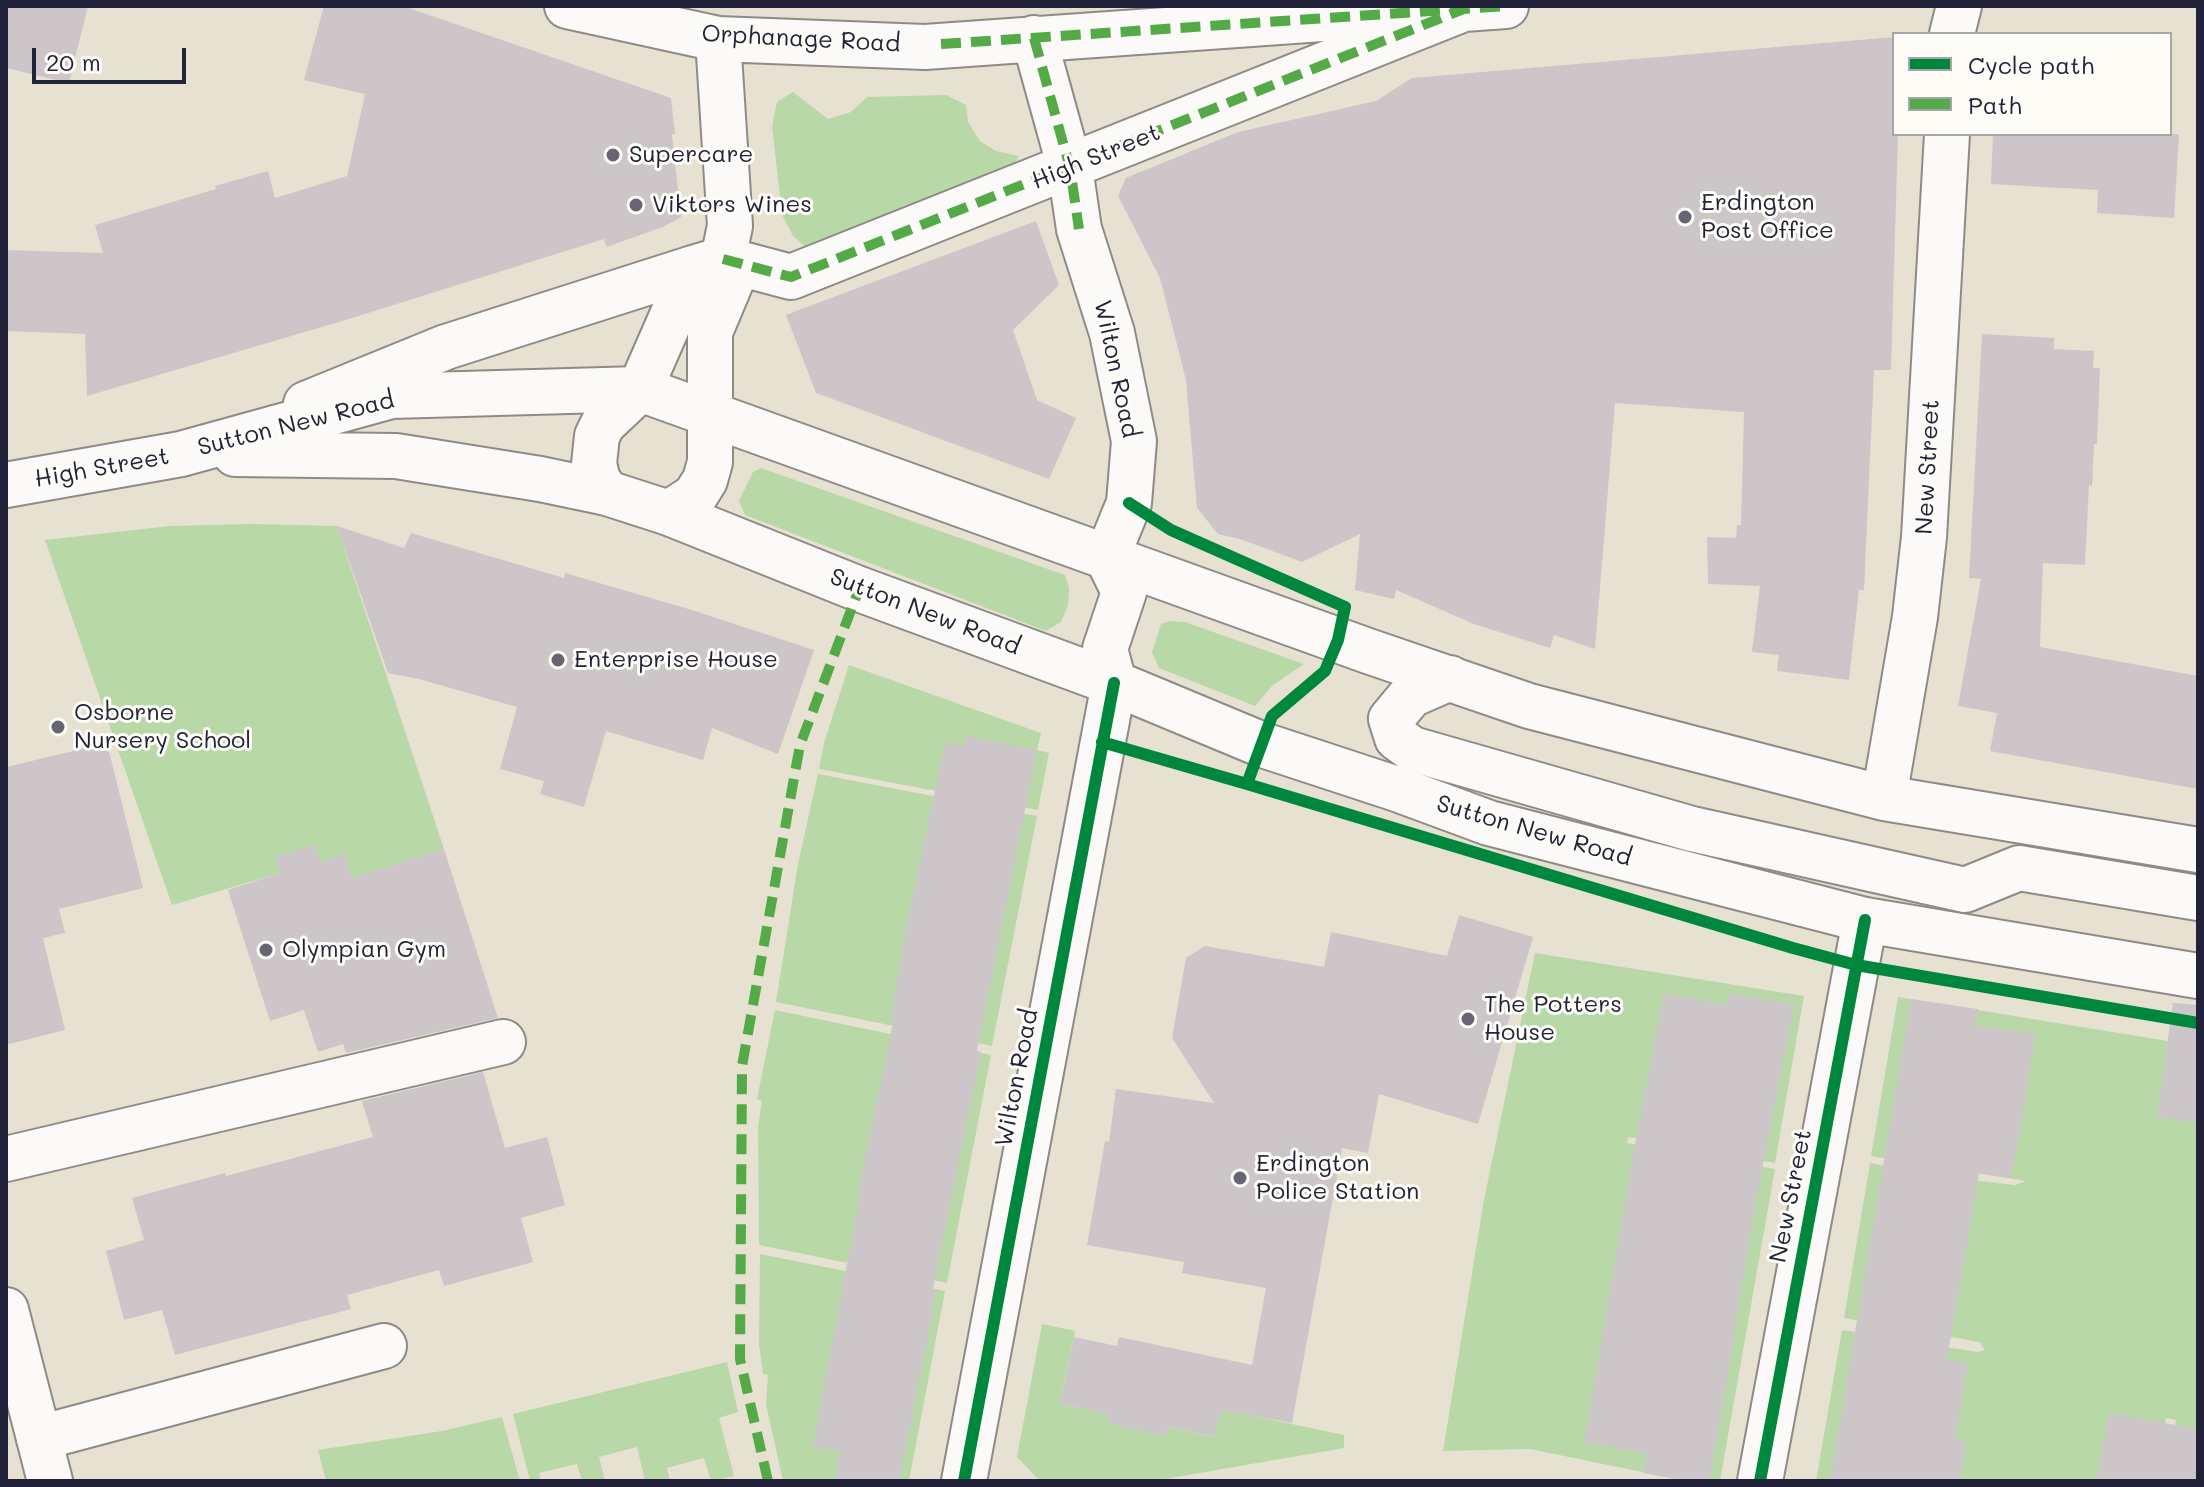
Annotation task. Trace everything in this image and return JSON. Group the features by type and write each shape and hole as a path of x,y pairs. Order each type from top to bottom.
{"main road":[{"name":"Orphanage Road","path":"567,6 718,39 925,47 941,44"},
{"path":"941,44 956,29 970,6"},
{"path":"1952,32 1959,6"},
{"name":"High Street","path":"941,44 1486,7"},
{"name":"High Street","path":"6,485 181,454 446,347 708,264 791,277 1486,7"},
{"name":"Wilton Road","path":"1034,38 1070,168 1079,229 1112,333 1134,441 1129,503 1107,557"},
{"path":"607,493 598,480 594,464 597,436 603,424 640,389 730,226 718,39"},
{"name":"New Street","path":"1884,798 1915,617 1924,537 1947,136"},
{"path":"669,513 695,496 705,480 710,462 710,332 731,282 708,264"},
{"name":"Sutton New Road","path":"181,454 391,396 640,389 1529,706 1884,798 2198,850"},
{"name":"Sutton New Road","path":"181,454 396,456 607,493 669,513 859,589 1114,683 1263,745 1489,823 1865,920 2198,976"},
{"path":"1107,557 1124,592 1105,649 1114,683"},
{"path":"1450,678 1411,695 1391,719 1397,738 1412,749 1692,829 1965,890 2019,868 2198,898"},
{"name":"Wilton Road","path":"964,1481 1114,683"},
{"name":"New Street","path":"1760,1481 1865,920"},
{"path":"6,1159 503,1042"},
{"path":"6,1310 50,1481"},
{"path":"39,1438 384,1346"}],"green space":[{"path":"793,92 828,119 851,112 867,97 946,95 966,105 968,122 980,141 996,151 1019,156 1008,175 807,248 793,236 782,215 772,126 777,102"},
{"path":"761,468 1065,575 1069,588 1068,605 1061,622 1046,631 745,515 739,501 753,472"},
{"path":"170,526 337,526 444,849 369,873 380,907 363,913 344,855 321,862 315,845 276,857 280,873 172,905 45,540"},
{"path":"1185,622 1304,664 1272,686 1255,706 1159,668 1152,652 1161,624"},
{"path":"849,665 1041,733 1037,750 1049,753 1038,810 819,769 824,743"},
{"path":"818,774 1037,816 992,1046 776,1002 798,864"},
{"path":"1535,953 1804,996 1775,1163 1628,1137 1627,1143 1775,1169 1720,1481 1686,1481 1530,1449 1443,1451 1484,1200"},
{"path":"1898,997 2198,1046 2198,1481 2164,1481 2176,1420 2166,1418 2155,1481 1816,1481 1842,1330 1977,1352 1985,1350 1979,1342 1844,1318 1870,1163 1944,1177 2015,1185 2026,1181 1871,1156"},
{"path":"775,1010 991,1055 947,1283 759,1245 758,1127 762,1101 757,1099"},
{"path":"760,1254 945,1291 909,1481 783,1481 766,1404 768,1375 763,1374 759,1344"},
{"path":"1042,1324 1075,1331 1060,1404 1109,1414 1107,1423 1167,1435 1168,1427 1214,1437 1221,1409 1344,1435 1344,1448 1153,1481 1040,1481 1017,1457"},
{"path":"727,1362 738,1412 719,1418 734,1476 711,1481 704,1458 667,1468 670,1481 645,1481 637,1447 599,1457 605,1481 582,1481 577,1464 539,1473 541,1481 530,1481 513,1414"},
{"path":"502,1417 520,1481 326,1481 318,1450 442,1431"}],"building":[{"path":"6,6 88,6 69,83 6,68"},
{"path":"324,6 403,6 671,98 681,217 607,247 604,239 349,319 87,396 85,334 6,331 6,250 103,253 95,225 216,189 215,186 268,171 275,198 347,176 365,94 304,80"},
{"path":"1892,37 1892,136 1898,136 1891,370 1874,370 1864,590 1859,590 1849,680 1777,671 1779,655 1752,652 1760,586 1708,584 1707,537 1736,538 1737,525 1741,525 1744,412 1615,403 1595,649 1554,635 1550,648 1474,624 1396,590 1394,599 1355,590 1360,534 1302,562 1218,534 1197,508 1186,380 1160,278 1118,196 1126,178 1238,132 1376,101 1412,78"},
{"path":"2179,134 2174,218 2097,213 2098,190 1991,184 1993,136"},
{"path":"1036,221 1059,285 1013,330 1037,400 1076,418 1049,479 816,393 786,315"},
{"path":"1982,334 2054,338 2054,349 2094,351 2093,368 2100,368 2097,444 2094,444 2092,486 2089,485 2085,565 2043,563 2040,647 2198,676 2198,789 1990,751 1997,713 1958,706 1981,579 1969,578"},
{"name":"Enterprise House","path":"337,526 404,548 411,533 564,578 565,573 814,650 778,754 712,728 703,760 606,731 584,807 540,794 544,781 500,769 517,707 388,673"},
{"path":"966,736 1037,750 977,1051 981,1052 933,1289 936,1290 931,1320 899,1481 835,1481 840,1451 813,1447 860,1197 861,1177 894,1018 891,1017 906,929 945,742 964,746"},
{"path":"107,743 143,888 59,909 65,933 43,938 65,1030 6,1045 6,767"},
{"path":"315,844 321,862 344,854 352,878 444,849 498,1018 346,1053 343,1044 318,1052 304,1010 270,1021 228,890 280,873 275,857"},
{"path":"1459,915 1533,937 1478,1124 1379,1094 1368,1153 1342,1148 1292,1423 1221,1410 1215,1437 1168,1427 1167,1436 1106,1423 1109,1414 1060,1404 1074,1337 1117,1346 1119,1337 1252,1365 1266,1288 1182,1273 1184,1262 1087,1245 1105,1141 1109,1142 1116,1089 1214,1103 1172,1038 1186,958 1205,946 1324,967 1331,932 1447,956"},
{"path":"1664,993 1726,1005 1728,993 1794,1005 1755,1206 1709,1481 1686,1481 1643,1473 1647,1454 1584,1442"},
{"path":"1911,999 1978,1009 1975,1025 2035,1034 2028,1084 2011,1178 1979,1173 1947,1359 1968,1363 1955,1440 1967,1442 1959,1481 1830,1481"},
{"path":"2173,1003 2198,1005 2198,1123 2157,1117"},
{"path":"483,1072 505,1148 547,1137 565,1205 521,1218 533,1262 444,1286 439,1270 347,1295 351,1309 175,1355 162,1310 124,1320 106,1251 144,1240 132,1198 373,1137 362,1101"},
{"path":"2109,1413 2198,1429 2198,1481 2096,1481"}],"marked path":[{"path":"941,44 1506,6"},
{"path":"723,259 791,277 1466,8"},
{"path":"1034,38 1070,168 1079,229"},
{"path":"768,1481 740,1359 742,1066 800,745 859,589"}],"cycle path":[{"path":"1102,742 1247,784 1272,716 1325,671 1338,640 1345,607 1171,530 1129,503"},
{"path":"964,1481 1114,683"},
{"path":"1247,784 1856,965 2198,1023"},
{"path":"1760,1481 1865,920"}],"place":[{"name":"Supercare","path":"613,155"},
{"name":"Viktors Wines","path":"636,205"},
{"name":"Erdington Post Office","path":"1685,217"},
{"name":"Enterprise House","path":"558,660"},
{"name":"Osborne Nursery School","path":"58,727"},
{"name":"Olympian Gym","path":"266,950"},
{"name":"The Potters House","path":"1468,1019"},
{"name":"Erdington Police Station","path":"1240,1178"}]}
